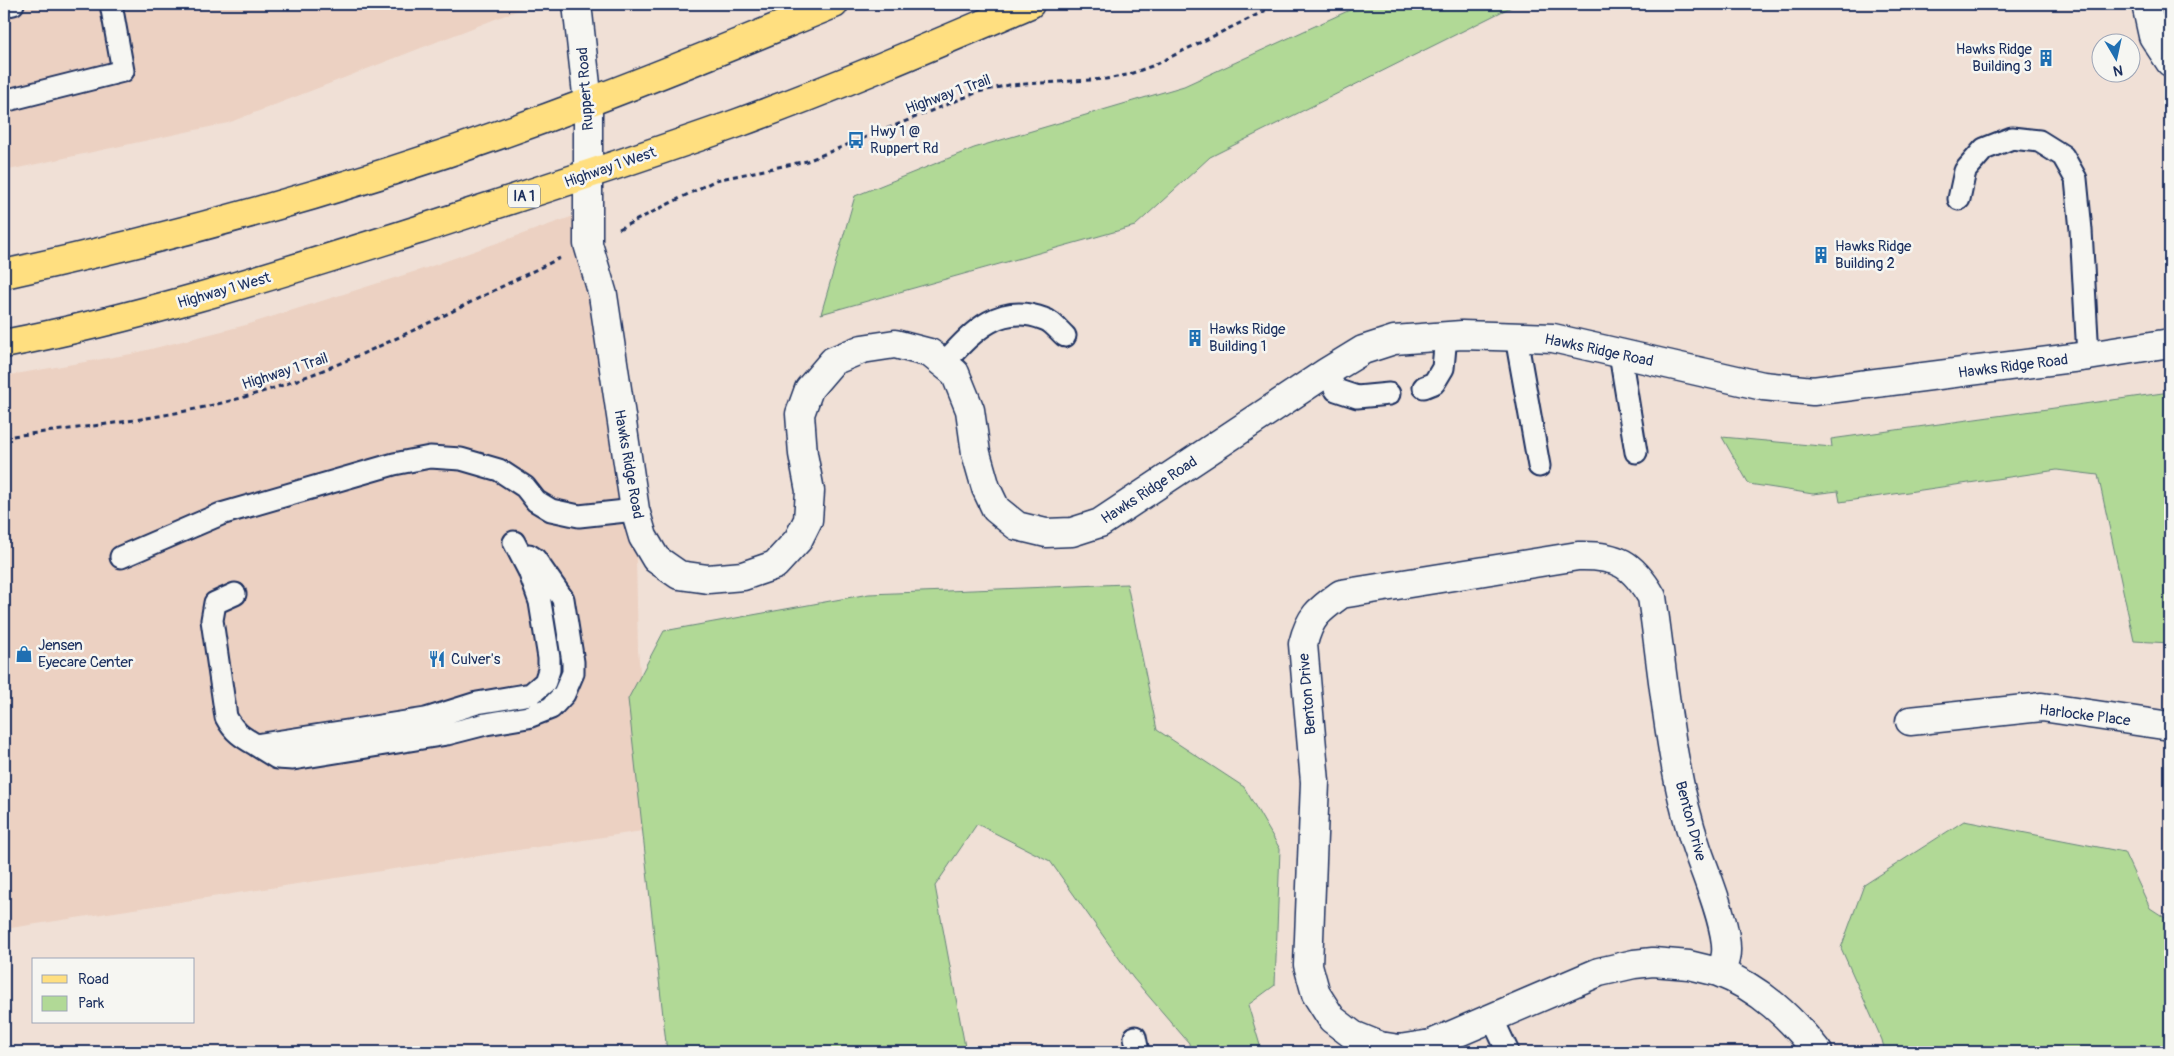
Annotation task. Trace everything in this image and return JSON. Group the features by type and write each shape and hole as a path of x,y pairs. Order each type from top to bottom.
{"main road":[{"path":"4,274 181,231 315,194 455,149 588,103 834,4"},
{"name":"Highway 1 West","path":"4,344 61,334 199,298 589,175 740,122 884,67 1030,4"}],"street":[{"name":"Ruppert Road","path":"577,4 588,103 589,175"},
{"path":"2146,4 2153,36 2170,62"},
{"name":"Hawks Ridge Road","path":"589,175 588,244 603,295 635,510 643,537 656,559 680,575 708,579 743,576 775,565 798,540 808,520 810,491 803,454 800,414 809,389 833,361 862,349 895,344 930,353 955,373 970,410 976,453 986,488 996,510 1017,526 1046,533 1072,532 1100,523 1326,372 1364,350 1394,340 1446,336 1553,338 1763,386 1813,391 2088,356 2170,343"},
{"name":"Benton Drive","path":"1718,972 1726,957 1724,934 1719,911 1696,847 1677,769 1652,597 1642,579 1626,565 1603,556 1578,556 1341,594 1318,610 1308,625 1303,644 1315,782 1308,965 1316,994 1332,1019 1353,1035 1398,1051 1431,1044 1599,972 1652,962 1689,965 1718,972 1732,978 1762,995 1798,1026 1818,1052"},
{"name":"Harlocke Place","path":"1910,721 2042,707 2170,726"}],"lane":[{"path":"4,6 13,4"},
{"path":"4,101 124,70 111,4"},
{"path":"1959,199 1965,171 1984,149 2012,138 2039,141 2063,156 2076,179 2081,230 2088,356"},
{"path":"943,364 976,329 997,317 1020,313 1046,319 1065,336"},
{"path":"1424,387 1434,383 1443,368 1446,336"},
{"path":"1516,337 1539,466"},
{"path":"1620,354 1636,452"},
{"path":"1326,372 1336,390 1357,397 1389,394"},
{"path":"121,557 221,514 394,464 430,457 461,459 499,470 526,487 536,501 551,510 579,516 635,510"},
{"path":"235,594 215,603 212,620 226,717 233,730 242,738 256,745 426,719 477,703 532,694 545,682 549,670 549,658 540,602 530,570 514,542"},
{"path":"1492,1018 1508,1052"}],"path":[{"name":"Highway 1 Trail","path":"628,225 716,180 807,161 978,92 1009,85 1106,79 1127,75 1152,66 1279,4"},
{"name":"Highway 1 Trail","path":"4,437 118,423 196,409 269,390 334,367 382,347 552,262"}],"shaded area":[{"path":"4,4 534,4 228,123 4,171"},
{"path":"588,211 635,510 638,650 655,829 4,929 4,376 131,354 246,325 426,268"}],"green space":[{"path":"1363,4 1517,4 1210,157 1135,226 821,314 855,196 974,148 1184,86"},
{"path":"2170,392 2170,643 2134,641 2098,475 2057,470 1840,502 1838,491 1813,494 1749,484 1722,437 1832,447 1831,439"},
{"path":"1127,584 1157,730 1244,787 1280,849 1275,985 1248,1005 1262,1052 1190,1052 1189,1043 1133,978 1050,861 977,824 935,886 966,1052 667,1052 628,699 664,631 869,594"},
{"path":"1964,821 2124,852 2150,908 2170,921 2170,1052 1885,1052 1882,1040 1841,948 1864,885"}],"place":[{"name":"Hawks Ridge Building 3","path":"2046,58"},
{"name":"Hwy 1 @ Ruppert Rd","path":"856,140"},
{"name":"Hawks Ridge Building 2","path":"1821,255"},
{"name":"Hawks Ridge Building 1","path":"1195,338"},
{"name":"Jensen Eyecare Center","path":"24,654"},
{"name":"Culver's","path":"437,659"}]}
